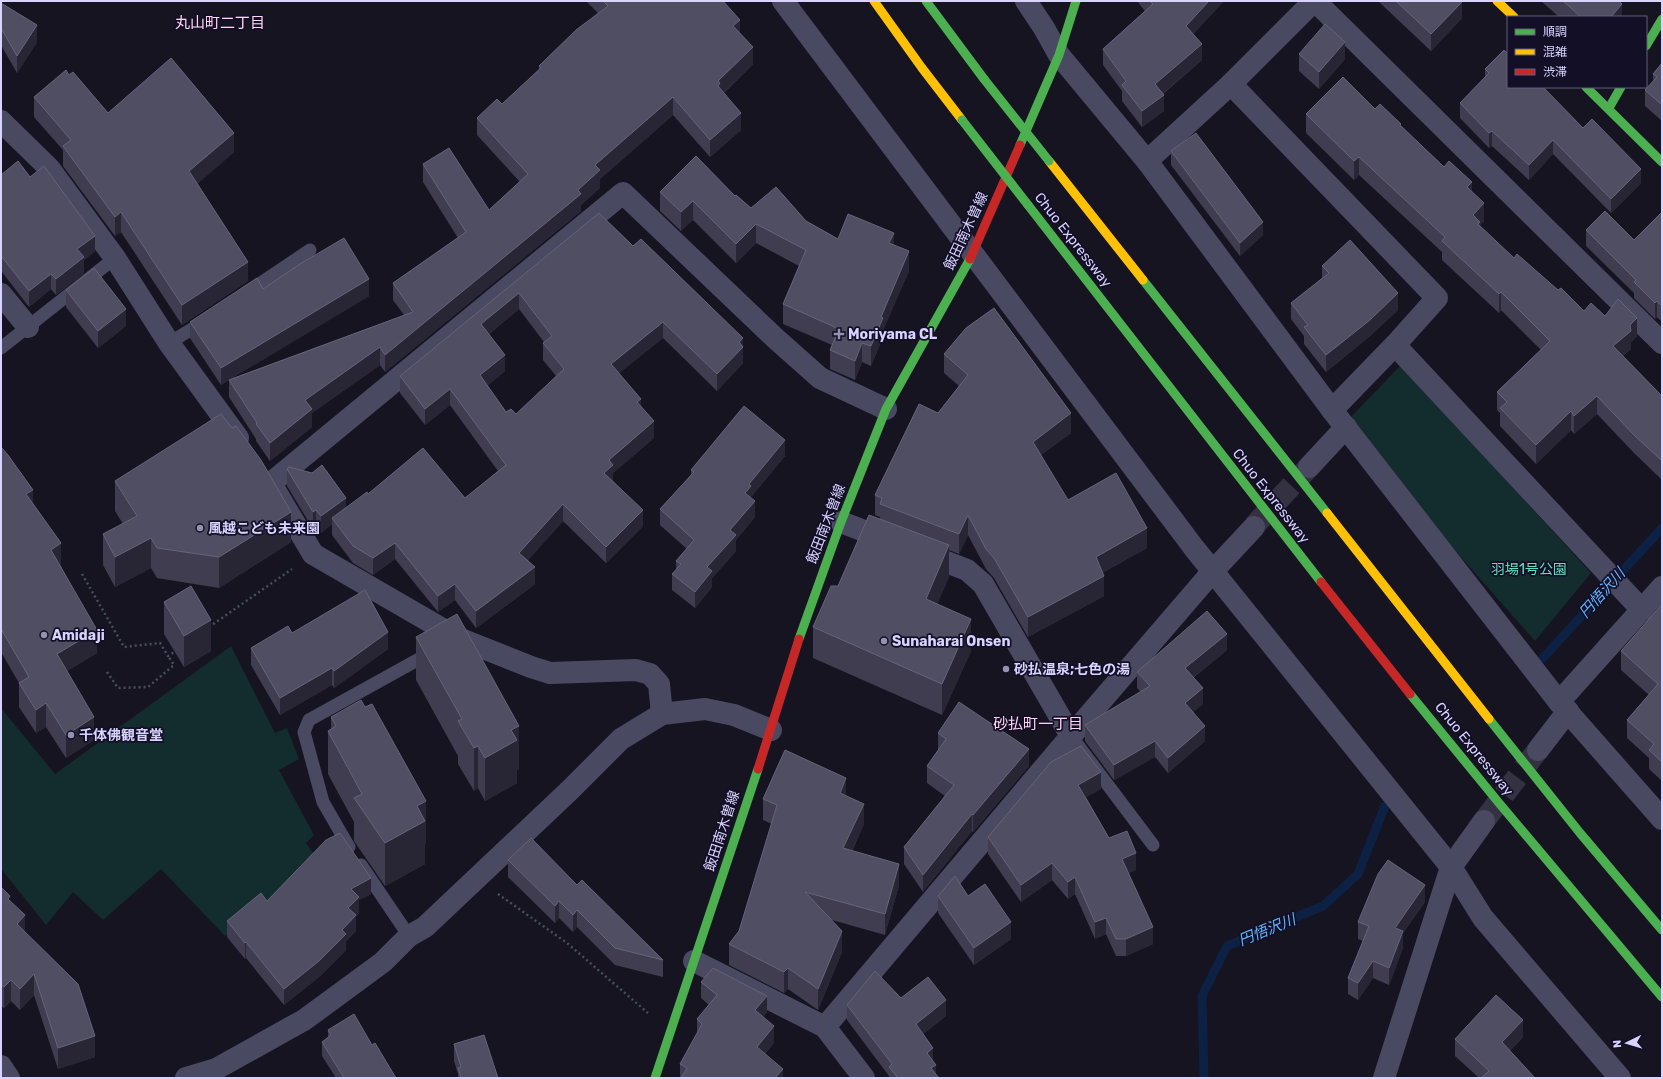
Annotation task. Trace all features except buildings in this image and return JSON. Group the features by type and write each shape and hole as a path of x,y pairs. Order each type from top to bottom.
{"main road":[{"name":"Chuo Expressway","path":"874,1 922,68 1269,517 1474,771 1662,997"},
{"path":"926,1 984,79 1522,759 1580,832 1662,930"},
{"name":"飯田南木曽線","path":"655,1078 771,730 801,634 841,522 886,409 973,254 1059,55 1076,1"},
{"path":"1498,1 1513,16"},
{"path":"1647,44 1662,19"},
{"path":"1587,88 1662,162"},
{"path":"1608,108 1620,88"}],"street":[{"path":"783,1 1194,548 1451,867 1483,918 1620,1078"},
{"path":"1026,1 1044,28 1059,55 1147,161 1332,410 1564,707 1662,819"},
{"path":"1147,161 1231,84 1314,1 1662,343"},
{"path":"1231,84 1437,298 1395,345 1332,410"},
{"path":"1,121 49,168 114,258 169,343 248,451"},
{"path":"662,714 659,684 650,674 636,670 550,673 531,667 458,638 313,554 266,476 623,193 775,338 820,378 886,409"},
{"path":"1,294 28,327"},
{"path":"1395,345 1642,610"},
{"path":"1308,467 1346,427"},
{"path":"841,522 967,570 983,584 1072,736"},
{"path":"824,1026 1213,571 1254,527"},
{"path":"1538,750 1564,707 1662,587"},
{"path":"186,1078 216,1069 304,1020 383,962 409,936 426,927 621,739 662,714 706,709 734,715 771,730"},
{"path":"1384,1078 1451,867 1484,821"},
{"path":"694,961 824,1026 864,1078"},
{"path":"1,1066 9,1078"}],"lane":[{"path":"233,302 310,250"},
{"path":"1,348 114,258"},
{"path":"169,343 214,315"},
{"path":"409,936 342,837 323,802 304,732 309,720 458,638"},
{"path":"1072,736 1153,845"}],"path":[{"path":"206,629 313,554"},
{"path":"82,574 124,647 160,644 174,665 148,687 118,688 107,672"},
{"path":"168,656 180,647"},
{"path":"478,878 567,943 641,1008 670,1030"}],"green space":[{"name":"羽場1号公園","path":"1401,365 1591,573 1535,641 1436,529 1348,420"},
{"path":"231,646 275,733 287,728 299,759 279,770 314,835 306,843 319,861 225,936 161,869 103,920 73,892 46,925 1,869 1,708 55,774"}],"waterway":[{"name":"円悟沢川","path":"1543,658 1662,528"},
{"name":"円悟沢川","path":"1204,1078 1202,996 1227,946 1323,906 1358,874 1385,806"}],"tunnel":[{"path":"1254,526 1309,467"},
{"path":"1484,821 1537,751"}],"traffic: fast":[{"path":"926,1 984,79"},
{"path":"1020,145 1059,55 1076,1"},
{"path":"1647,44 1662,19"},
{"path":"984,79 1049,161"},
{"path":"1587,88 1662,162"},
{"path":"1609,108 1620,88"},
{"path":"962,120 1028,205"},
{"path":"1028,205 1321,582"},
{"path":"799,639 841,522 886,409 970,259"},
{"path":"1143,280 1327,513"},
{"path":"1410,694 1499,803 1662,997"},
{"path":"1489,719 1580,833 1662,930"},
{"path":"655,1078 758,769"}],"traffic: slow":[{"path":"874,1 922,68 962,120"},
{"path":"1497,1 1513,16"},
{"path":"1049,161 1143,280"},
{"path":"1327,513 1489,719"}],"traffic: jam":[{"path":"970,259 1020,145"},
{"path":"1321,582 1410,694"},
{"path":"758,769 799,639"}],"place":[{"name":"Moriyama CL","path":"839,334"},
{"name":"風越こども未来園","path":"200,528"},
{"name":"Amidaji","path":"44,635"},
{"name":"Sunaharai Onsen","path":"884,641"},
{"name":"砂払温泉;七色の湯","path":"1006,669"},
{"name":"千体佛観音堂","path":"71,735"}],"district":[{"name":"丸山町二丁目","path":"220,23"},
{"name":"砂払町一丁目","path":"1038,724"}]}
